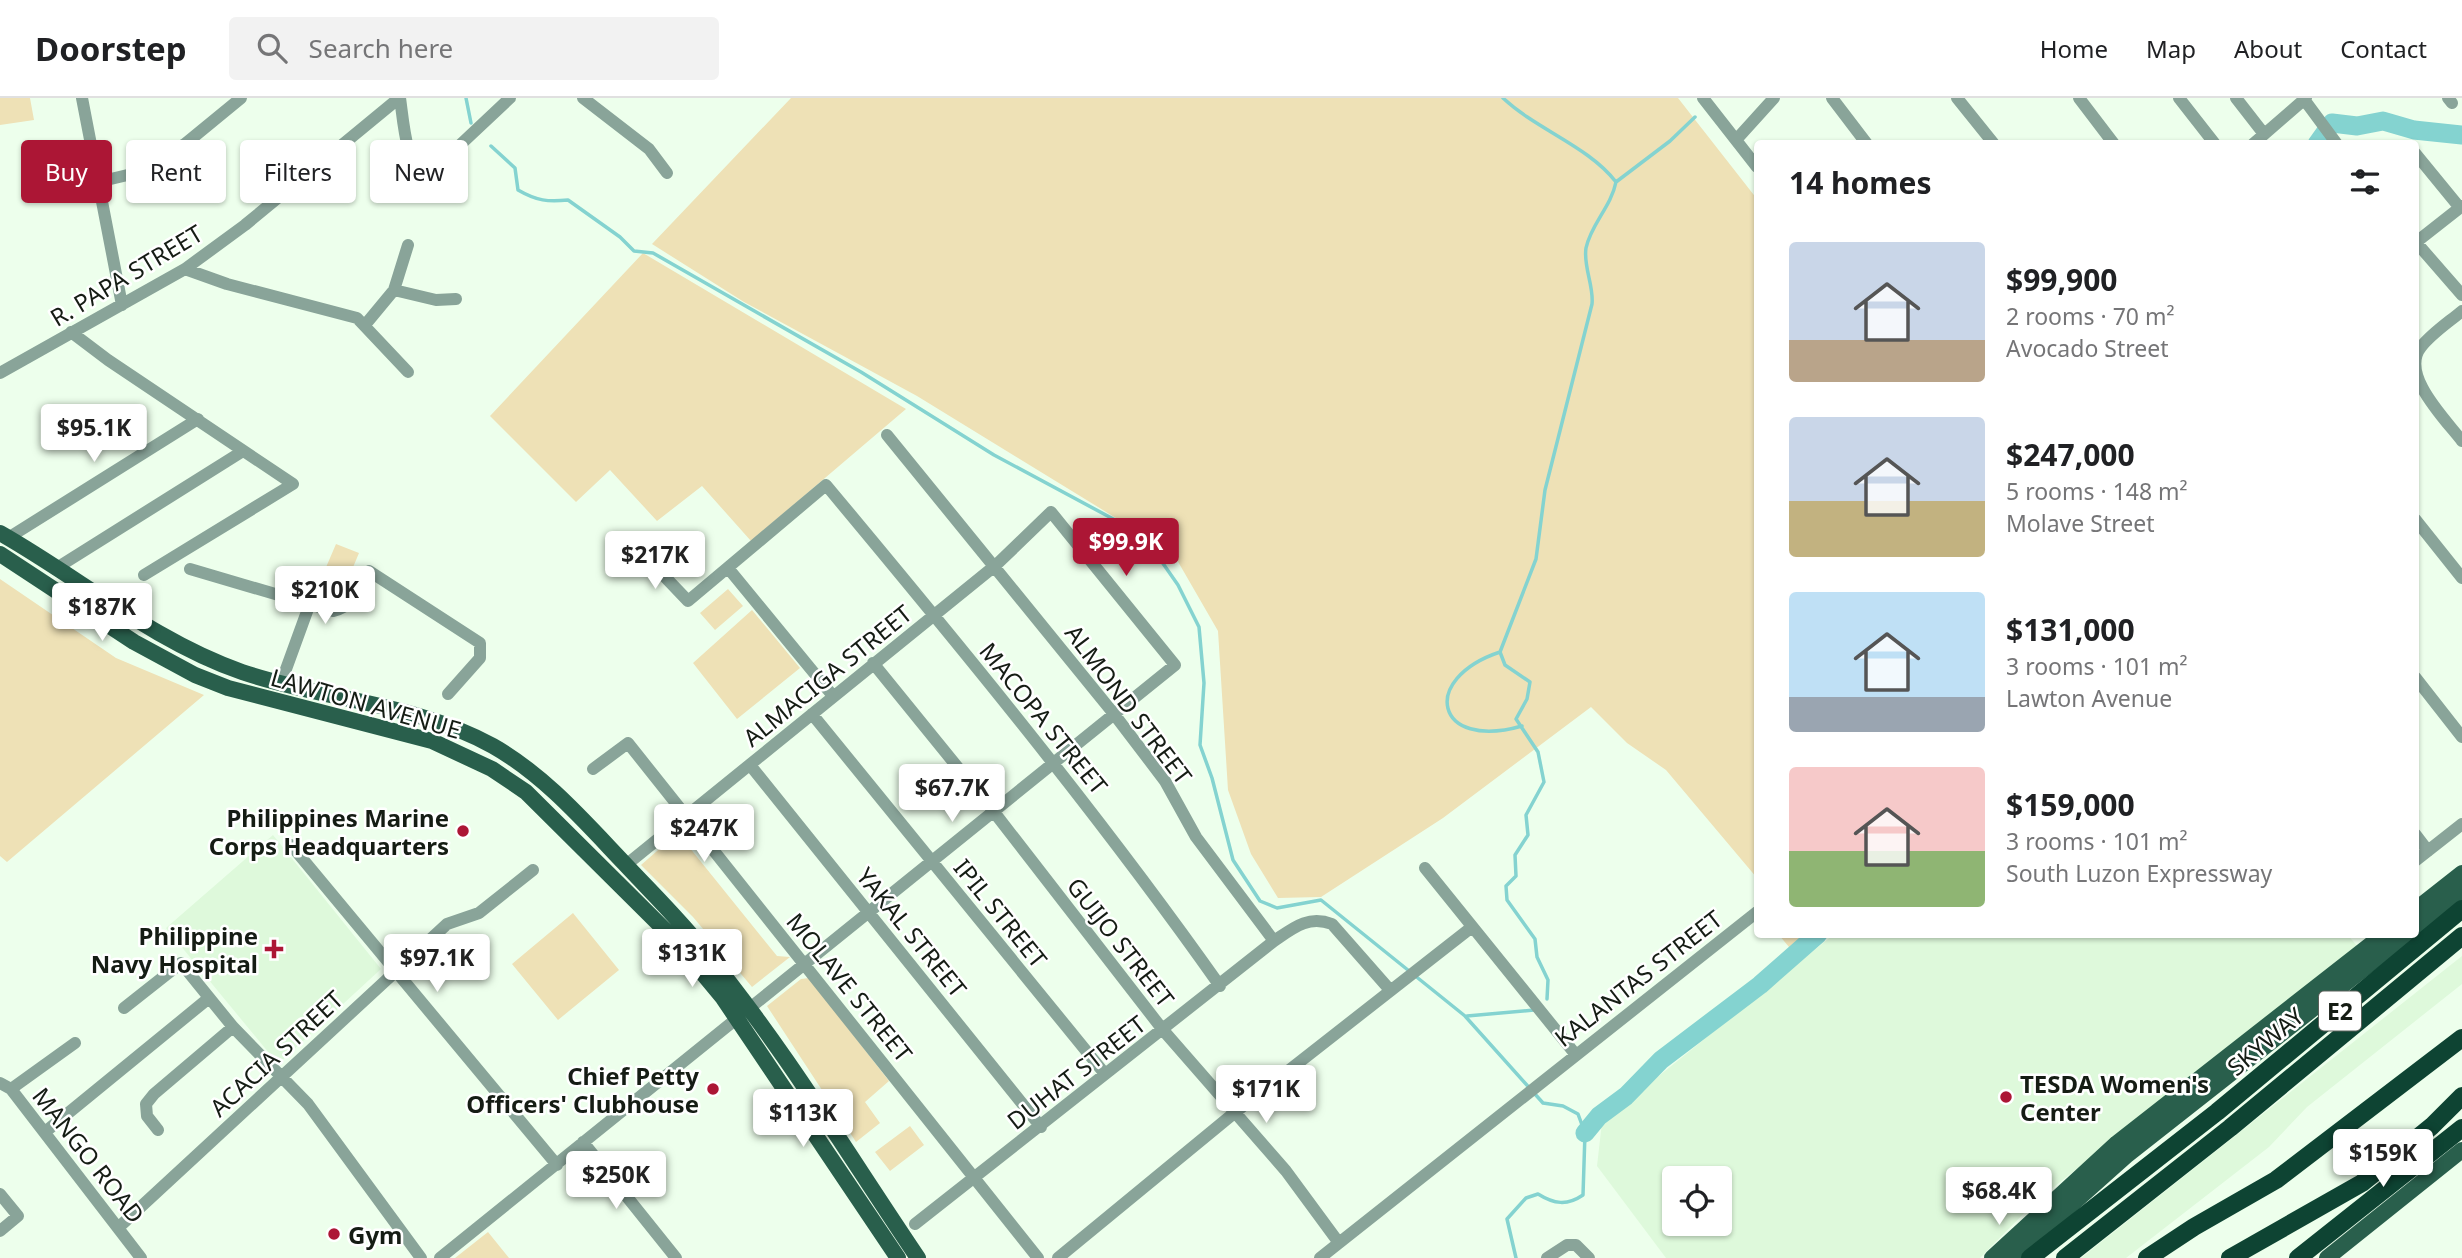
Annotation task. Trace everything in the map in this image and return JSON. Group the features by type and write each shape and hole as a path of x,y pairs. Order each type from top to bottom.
{"highway":[{"name":"SKYWAY","path":"2030,1258 2217,1112 2462,909"},
{"name":"SKYWAY","path":"2065,1258 2230,1128 2462,936"},
{"path":"2147,1258 2194,1227 2276,1180 2462,1038"},
{"path":"2230,1258 2362,1183 2407,1148 2462,1096"},
{"path":"2298,1258 2462,1128"},
{"path":"2021,1258 2063,1232"}],"main road":[{"name":"LAWTON AVENUE","path":"4,536 180,644 242,672 400,711 457,729 490,744 538,777 686,928 898,1258"},
{"name":"LAWTON AVENUE","path":"0,554 134,642 195,675 238,691 432,741 492,769 526,792 674,939 744,1015 918,1258"},
{"path":"2419,907 2462,873"},
{"path":"2419,926 2462,891"},
{"path":"2012,1258 2034,1228 2118,1143 2376,943 2394,938"},
{"path":"2327,1258 2462,1150"},
{"path":"1992,1258 2034,1228"}],"street":[{"path":"82,98 90,140"},
{"path":"112,179 136,173 175,150 241,98"},
{"path":"399,98 412,165 418,173 427,176 510,98"},
{"name":"R. PAPA STREET","path":"0,373 185,269 245,225 399,98"},
{"path":"583,98 649,149 667,173"},
{"path":"1703,98 1754,163"},
{"path":"1736,140 1774,98"},
{"path":"1832,98 1864,140"},
{"path":"1957,98 1991,140"},
{"path":"2079,98 2111,140"},
{"path":"2179,98 2212,140"},
{"path":"2236,98 2264,134"},
{"path":"2257,140 2305,99 2333,139"},
{"path":"2419,158 2461,207 2419,239"},
{"path":"103,203 122,305"},
{"path":"365,325 394,290 408,245"},
{"path":"2419,247 2462,295"},
{"path":"185,269 227,284 357,318 408,372"},
{"path":"394,290 436,300 456,299"},
{"path":"2419,349 2462,311"},
{"path":"71,332 108,360 293,484 144,575"},
{"path":"2419,384 2462,441"},
{"path":"4,536 198,419"},
{"name":"ALMOND STREET","path":"887,435 996,565 1114,713 1165,781 1196,837 1274,942"},
{"path":"55,569 243,451"},
{"name":"MACOPA STREET","path":"728,568 827,485 1054,763 1149,885 1220,986"},
{"name":"ALMACIGA STREET","path":"626,865 996,565 1051,512 1175,665 1114,713"},
{"path":"2419,524 2462,578"},
{"path":"646,557 688,601 728,568 833,696"},
{"path":"190,569 333,611 342,609 354,599 369,571 480,643 480,658 448,694"},
{"path":"281,682 309,606"},
{"name":"GUIJO STREET","path":"873,663 994,812 1163,1030 1233,1114 1286,1171 1339,1243"},
{"path":"2419,682 2462,737"},
{"path":"440,1258 744,1015 1114,713"},
{"name":"IPIL STREET","path":"812,714 1105,1074"},
{"name":"MOLAVE STREET","path":"593,769 628,743 1038,1258"},
{"name":"YAKAL STREET","path":"750,765 1041,1127"},
{"path":"2419,859 2462,824"},
{"path":"2419,839 2428,851"},
{"path":"291,845 556,1165"},
{"path":"1425,868 1576,1055"},
{"name":"ACACIA STREET","path":"119,1227 447,924 479,913 533,870"},
{"name":"KALANTAS STREET","path":"1339,1243 1754,914"},
{"name":"DUHAT STREET","path":"915,1224 1274,942 1311,920 1332,925 1390,990"},
{"path":"1058,1258 1233,1114 1472,927"},
{"path":"124,1008 180,963 233,1027 308,1104 421,1258"},
{"path":"45,1132 209,998"},
{"path":"158,1130 147,1116 146,1104 154,1094 233,1027"},
{"path":"5,1086 75,1043"},
{"name":"MANGO ROAD","path":"5,1086 45,1132 119,1227 138,1257"},
{"path":"583,1142 676,1258"},
{"path":"0,1194 18,1216 0,1231"},
{"path":"1320,1258 1339,1243"},
{"path":"1547,1258 1567,1245 1576,1245 1589,1258"}],"shaded area":[{"path":"0,98 30,98 34,120 0,125"},
{"path":"791,98 1678,98 1754,195 1754,874 1666,770 1627,743 1591,707 1443,818 1321,897 1278,898 1251,854 1228,790 1218,631 1173,553 917,396 744,302 652,244"},
{"path":"643,253 906,409 751,541 702,486 657,521 610,470 576,502 490,416"},
{"path":"336,544 359,553 341,596 318,586"},
{"path":"0,579 116,658 204,695 7,862 0,856"},
{"path":"728,589 743,606 715,630 700,613"},
{"path":"752,610 800,668 737,719 693,663"},
{"path":"681,830 692,832 685,842 777,956 790,957 752,987 693,917 641,865"},
{"name":"Philippine Navy Hospital","path":"273,835 381,969 278,1064 166,928"},
{"path":"573,913 619,970 558,1020 512,964"},
{"path":"1782,938 1812,938 1794,953"},
{"path":"1829,938 2350,938 2357,946 2035,1202 1980,1258 1666,1258 1597,1166 1602,1122"},
{"path":"2462,956 2462,984 2307,1107 2269,1147 2126,1258 2081,1258"},
{"path":"809,978 889,1081 865,1102 880,1123 856,1142 767,1006 801,979"},
{"path":"910,1126 924,1145 890,1171 875,1152"},
{"path":"488,1232 509,1258 455,1258"}],"waterway":[{"path":"466,98 471,123"},
{"path":"1503,98 1531,120 1591,158 1616,182 1586,248 1592,304 1545,490 1536,559 1500,652 1505,665 1530,682 1527,699 1516,719 1538,752 1544,782 1526,815 1528,835 1515,855 1516,876 1506,886 1507,900 1535,939 1537,957 1548,980 1547,999"},
{"path":"1616,182 1670,141 1695,117"},
{"path":"2320,140 2332,123 2357,126 2383,121 2414,130 2462,135"},
{"path":"491,146 515,168 518,190 543,200 568,200 620,237 634,251 653,253 861,372 994,455 1117,521 1155,552 1178,585 1199,627 1204,683 1200,745 1212,778 1233,860 1260,901 1277,908 1321,900 1465,1016 1543,1103 1563,1106 1578,1114 1585,1133 1583,1195 1566,1202 1555,1202 1538,1194 1526,1198 1507,1219 1516,1258"},
{"path":"1500,652 1474,664 1457,678 1448,694 1448,708 1455,721 1470,729 1493,731 1522,726"},
{"path":"1585,1133 1599,1116 1626,1096 1661,1060 1760,985 1813,938"},
{"path":"1467,1016 1534,1010"}],"place":[{"name":"Philippines Marine Corps Headquarters","path":"463,831"},
{"name":"Philippine Navy Hospital","path":"274,949"},
{"name":"Chief Petty Officers' Clubhouse","path":"713,1089"},
{"name":"TESDA Women's Center","path":"2006,1097"},
{"name":"Gym","path":"334,1234"}]}
